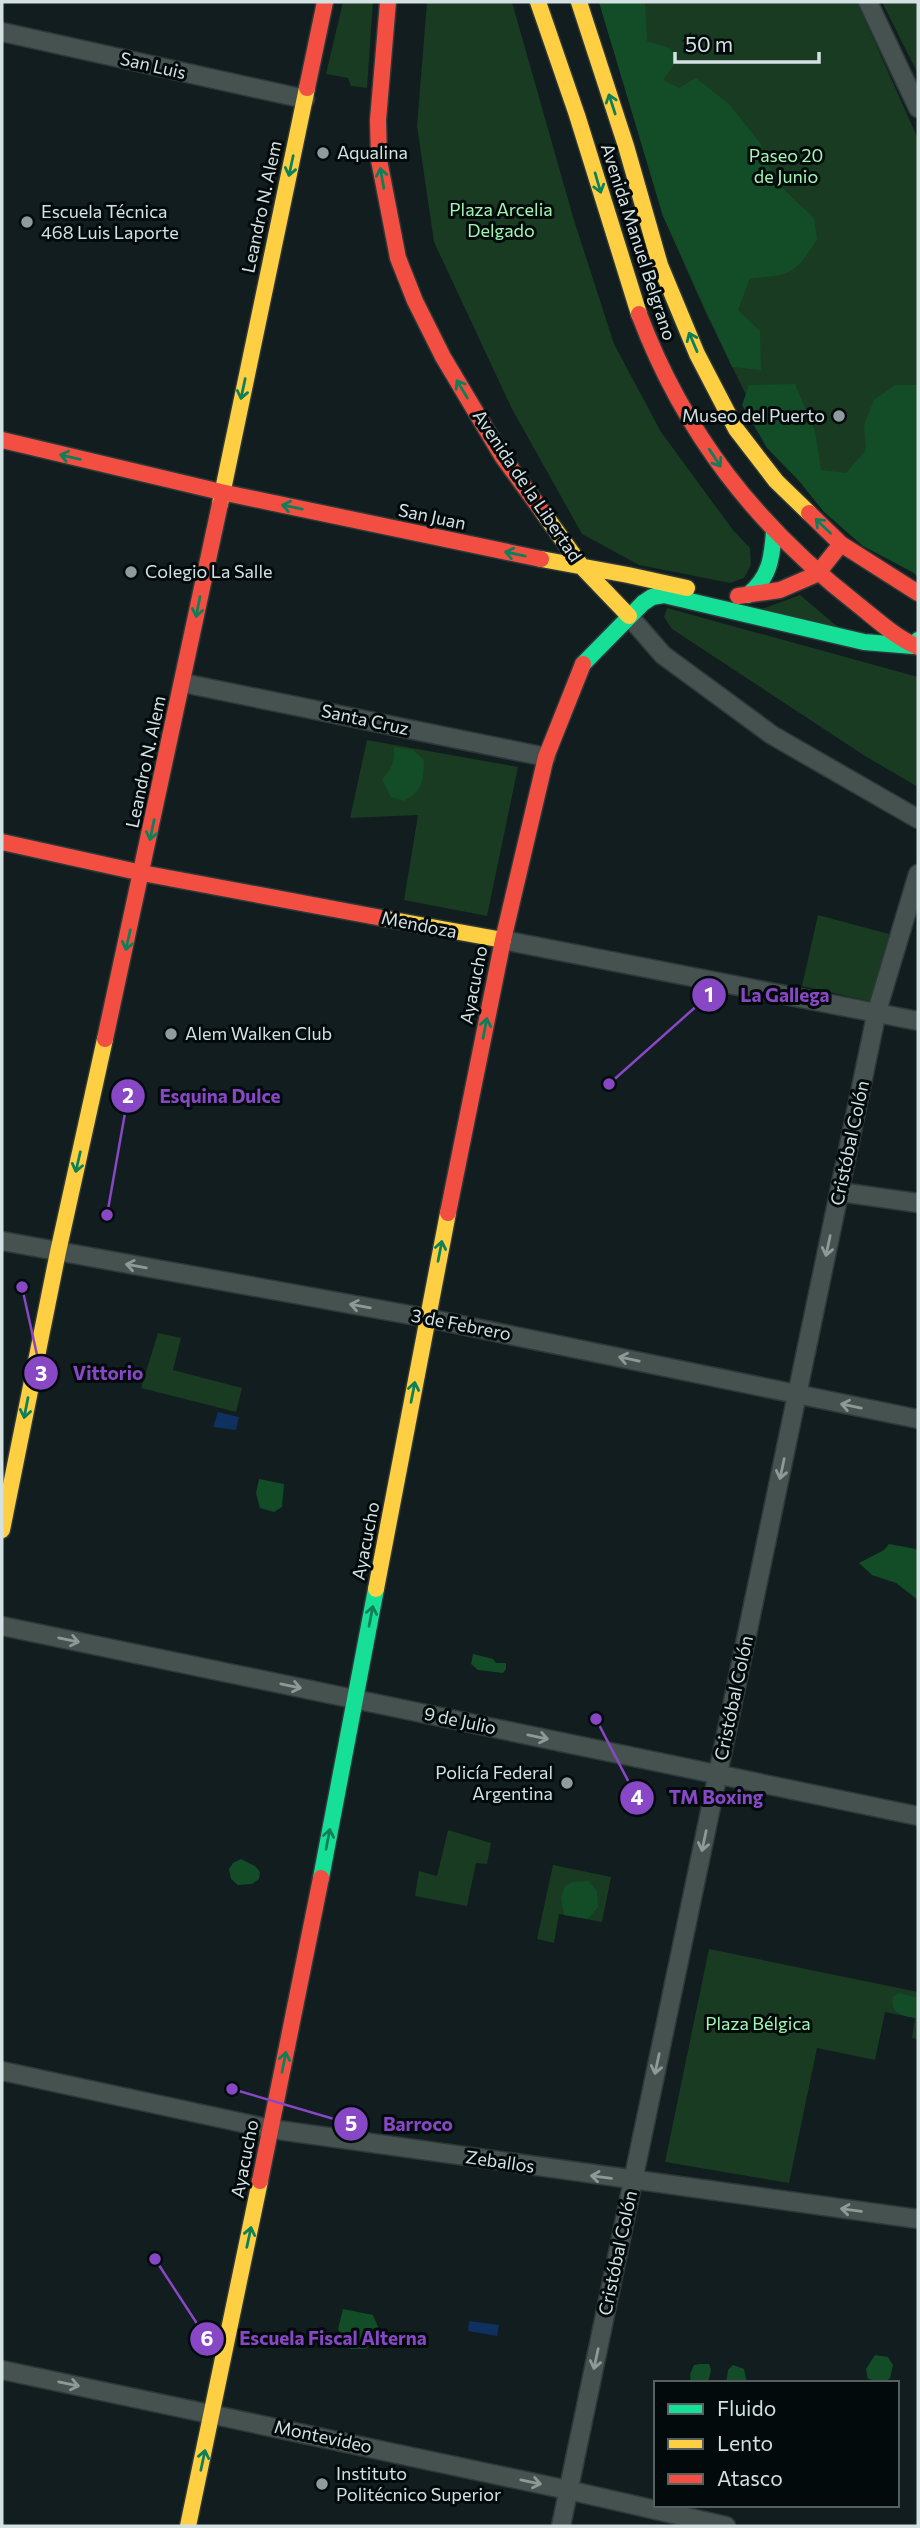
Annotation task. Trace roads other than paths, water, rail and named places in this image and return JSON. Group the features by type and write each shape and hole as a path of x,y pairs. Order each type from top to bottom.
{"main road":[{"name":"Leandro N. Alem","path":"2,1530 58,1252 183,683 325,2"},
{"name":"Avenida de la Libertad","path":"388,2 378,120 379,160 398,258 415,301 443,357 495,445 582,567 629,616"},
{"name":"Avenida Manuel Belgrano","path":"538,2 588,150 625,274 657,360 725,474 759,487 918,593"},
{"name":"Avenida Manuel Belgrano","path":"579,2 626,146 660,265 697,354 736,429 774,531 817,574 917,644"},
{"name":"San Juan","path":"2,440 221,492 582,567 649,577 728,598 780,590 817,574 841,544"},
{"path":"748,595 767,577 774,531"},
{"name":"Ayacucho","path":"188,2526 271,2129 356,1699 427,1318 503,940 546,757 582,665 629,616 652,597 664,595 864,642 917,644"},
{"name":"Mendoza","path":"2,842 142,873 503,940"}],"street":[{"path":"868,2 918,108"},
{"name":"San Luis","path":"2,32 305,99"},
{"name":"Avenida de la Libertad","path":"629,616 663,655 772,735 918,819"},
{"name":"Santa Cruz","path":"183,683 546,757"},
{"name":"Cristóbal Colón","path":"561,2526 877,1011 918,874"},
{"name":"Mendoza","path":"503,940 918,1021"},
{"path":"839,1192 918,1203"},
{"name":"3 de Febrero","path":"2,1241 427,1318 918,1419"},
{"name":"9 de Julio","path":"2,1626 918,1816"},
{"name":"Zeballos","path":"2,2071 271,2129 918,2219"},
{"name":"Montevideo","path":"2,2370 726,2526"}],"water":[{"path":"218,1412 239,1417 236,1430 213,1427"},
{"path":"469,2321 499,2325 497,2336 468,2331"}],"place":[{"name":"Aqualina","path":"323,153"},
{"name":"Escuela Técnica 468 Luis Laporte","path":"27,222"},
{"name":"Museo del Puerto","path":"839,416"},
{"name":"Colegio La Salle","path":"131,572"},
{"name":"Alem Walken Club","path":"171,1034"},
{"name":"La Gallega","path":"609,1084"},
{"name":"Esquina Dulce","path":"107,1215"},
{"name":"Vittorio","path":"22,1287"},
{"name":"TM Boxing","path":"596,1719"},
{"name":"Policía Federal Argentina","path":"567,1783"},
{"name":"Barroco","path":"232,2089"},
{"name":"Escuela Fiscal Alterna","path":"155,2259"},
{"name":"Instituto Politécnico Superior","path":"322,2484"}],"park label":[{"name":"Paseo 20 de Junio","path":"786,166"},
{"name":"Plaza Arcelia Delgado","path":"501,220"},
{"name":"Plaza Bélgica","path":"758,2024"}]}
